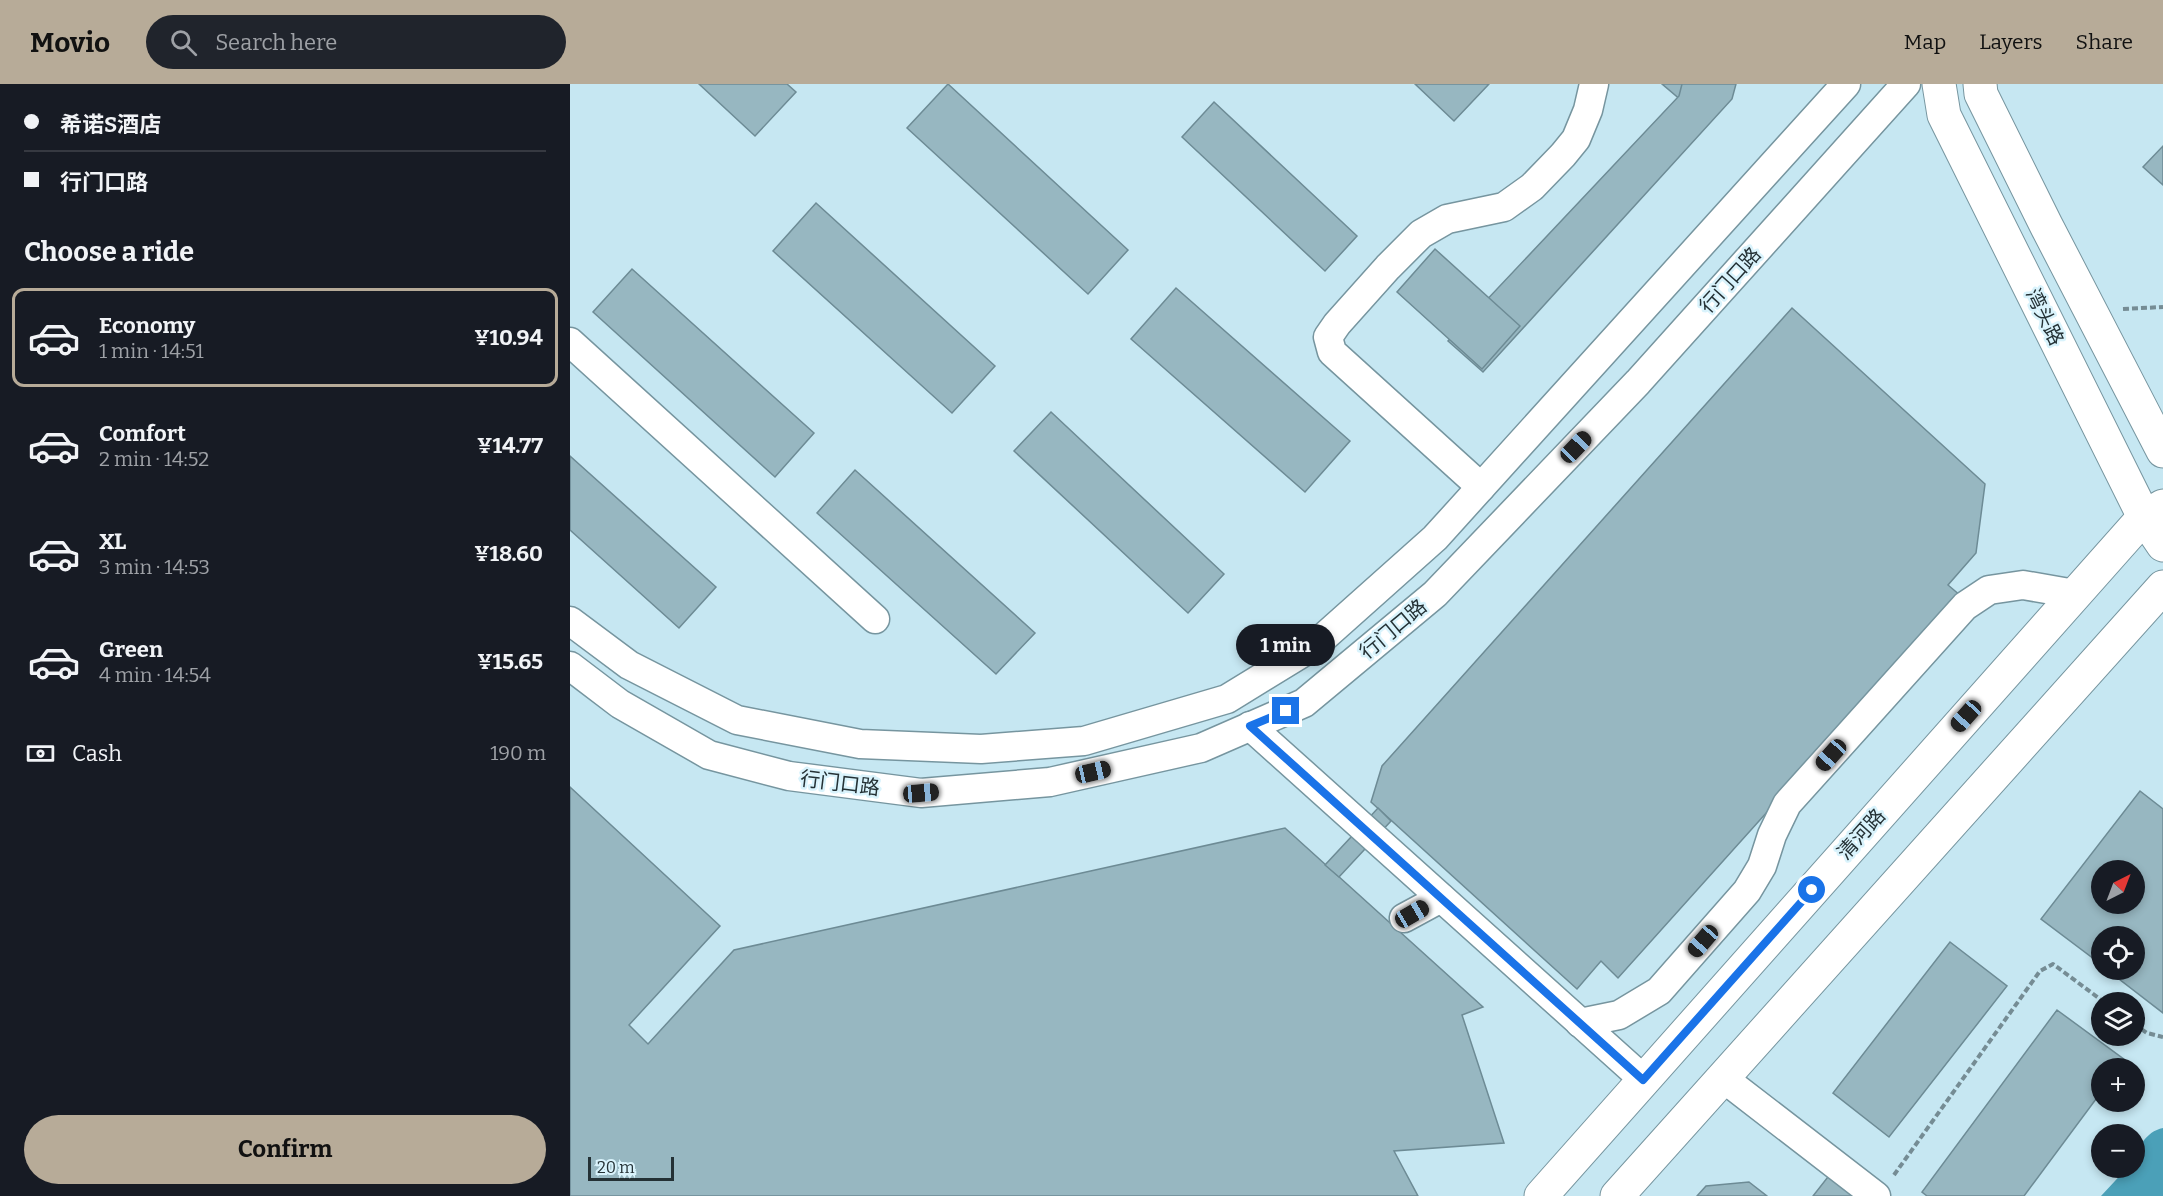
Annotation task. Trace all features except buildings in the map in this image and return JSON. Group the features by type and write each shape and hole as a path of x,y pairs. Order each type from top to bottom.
{"main road":[{"name":"湾头路","path":"1940,84 1944,115 2153,511 2163,545"},
{"path":"1980,84 1981,94 2046,225 2163,451"},
{"name":"清河路","path":"1541,1196 2075,594 2153,511"},
{"path":"1617,1196 2163,587"}],"street":[{"path":"1481,487 1332,352 1328,337 1336,324 1402,251 1421,234 1447,219 1504,207 1532,187 1563,156 1576,139 1588,110 1594,84"},
{"name":"行门口路","path":"570,621 629,665 737,720 860,744 981,749 1084,741 1227,699 1315,645 1435,538 1846,84"},
{"name":"行门口路","path":"570,666 620,704 709,755 789,776 921,793 1050,782 1201,748 1304,703 1435,594 1638,382 1906,84"},
{"path":"570,342 875,619"},
{"path":"1580,1023 1619,1015 1659,991 1747,891 1762,866 1772,835 1787,804 1965,606 1989,590 2023,585 2075,594"},
{"path":"1250,726 1643,1080"},
{"path":"1404,918 1441,898"},
{"path":"1723,1078 1883,1188"}],"path":[{"path":"2122,309 2163,307"},
{"path":"1883,1188 2040,971 2053,964 2091,992"},
{"path":"2145,1032 2163,1037"}],"water":[{"path":"2163,1128 2163,1196 2101,1196 2118,1178 2145,1178 2145,1138"}],"route":[{"path":"1286,711 1250,726 1643,1080 1812,890"}]}
